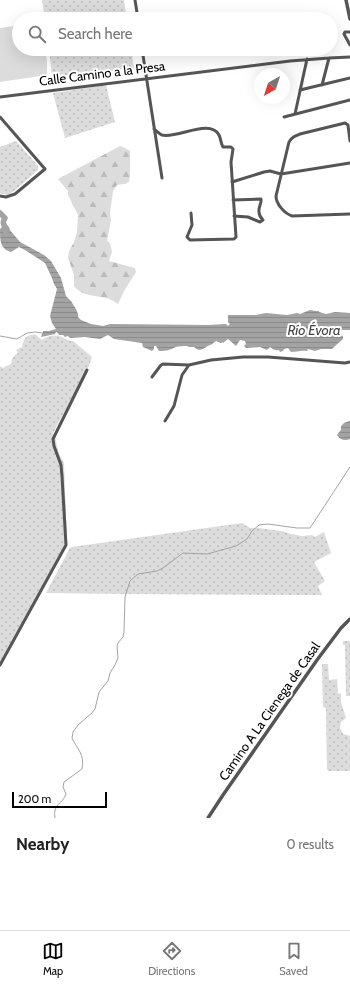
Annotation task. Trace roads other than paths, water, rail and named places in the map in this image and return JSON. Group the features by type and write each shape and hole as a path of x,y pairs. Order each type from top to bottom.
{"street":[{"path":"135,0 137,12"},
{"path":"346,0 350,19"},
{"path":"350,32 345,32 344,34 350,45"},
{"path":"143,56 162,178"},
{"name":"Calle Camino a la Presa","path":"0,97 307,59 350,57"},
{"path":"322,85 329,58"},
{"path":"295,114 307,59"},
{"path":"300,90 350,78"},
{"path":"284,117 350,100"},
{"path":"0,117 45,169 15,194 6,197 0,196"},
{"path":"350,141 348,125 345,123 300,134 291,138 281,174 276,200 280,207 290,216 350,214"},
{"path":"154,129 158,133 166,135 180,134 197,129 214,130 219,134 223,147 231,147 233,149 231,162 236,237 234,239 190,240 187,237 192,225 191,213"},
{"path":"232,182 268,171 281,174 350,162"},
{"path":"233,200 261,199 262,202 258,213 262,221 257,221 248,217 234,216"},
{"path":"152,377 161,365 164,364 189,365 211,360 243,357 268,357 345,363 350,362"},
{"path":"165,421 174,406 182,375 189,365"},
{"path":"0,665 66,545 62,476 54,446 54,439 87,370"},
{"name":"Camino A La Cienega de Casal","path":"208,818 317,660 341,628 350,619"}],"water":[{"name":"Río Évora","path":"2,227 9,229 20,242 44,255 51,261 61,278 66,296 76,309 78,317 81,320 91,324 103,326 110,324 226,324 228,326 230,324 228,322 228,315 255,315 266,313 287,315 297,313 300,314 310,310 319,311 326,314 335,312 350,313 350,330 334,331 335,334 343,336 343,339 332,349 321,349 315,351 308,349 307,351 291,352 288,348 280,352 279,350 275,350 270,347 267,350 260,347 246,348 244,346 246,344 245,341 240,340 236,346 228,339 223,343 216,341 200,350 194,347 183,346 166,351 159,351 156,346 154,346 152,351 143,347 142,343 114,339 108,335 100,339 85,337 70,338 68,336 65,337 63,335 59,335 56,332 55,334 41,337 43,331 56,329 50,316 57,289 45,263 19,247 11,252 5,249 1,244 0,229"},
{"path":"349,421 350,439 343,440 337,435 341,430 341,426"}],"waterway":[{"name":"Río Évora","path":"0,213 5,218 3,222 7,229 6,233"},
{"path":"0,336 17,339 27,333 42,333"},
{"path":"55,818 54,813 56,807 66,794 63,787 64,782 82,769 83,764 80,752 72,738 73,732 78,725 95,709 99,692 108,681 110,673 118,658 117,646 123,637 125,597 130,581 138,574 157,571 163,568 183,553 207,554 236,546 247,539 252,531 259,525 268,524 297,528 310,528 350,467"}]}
